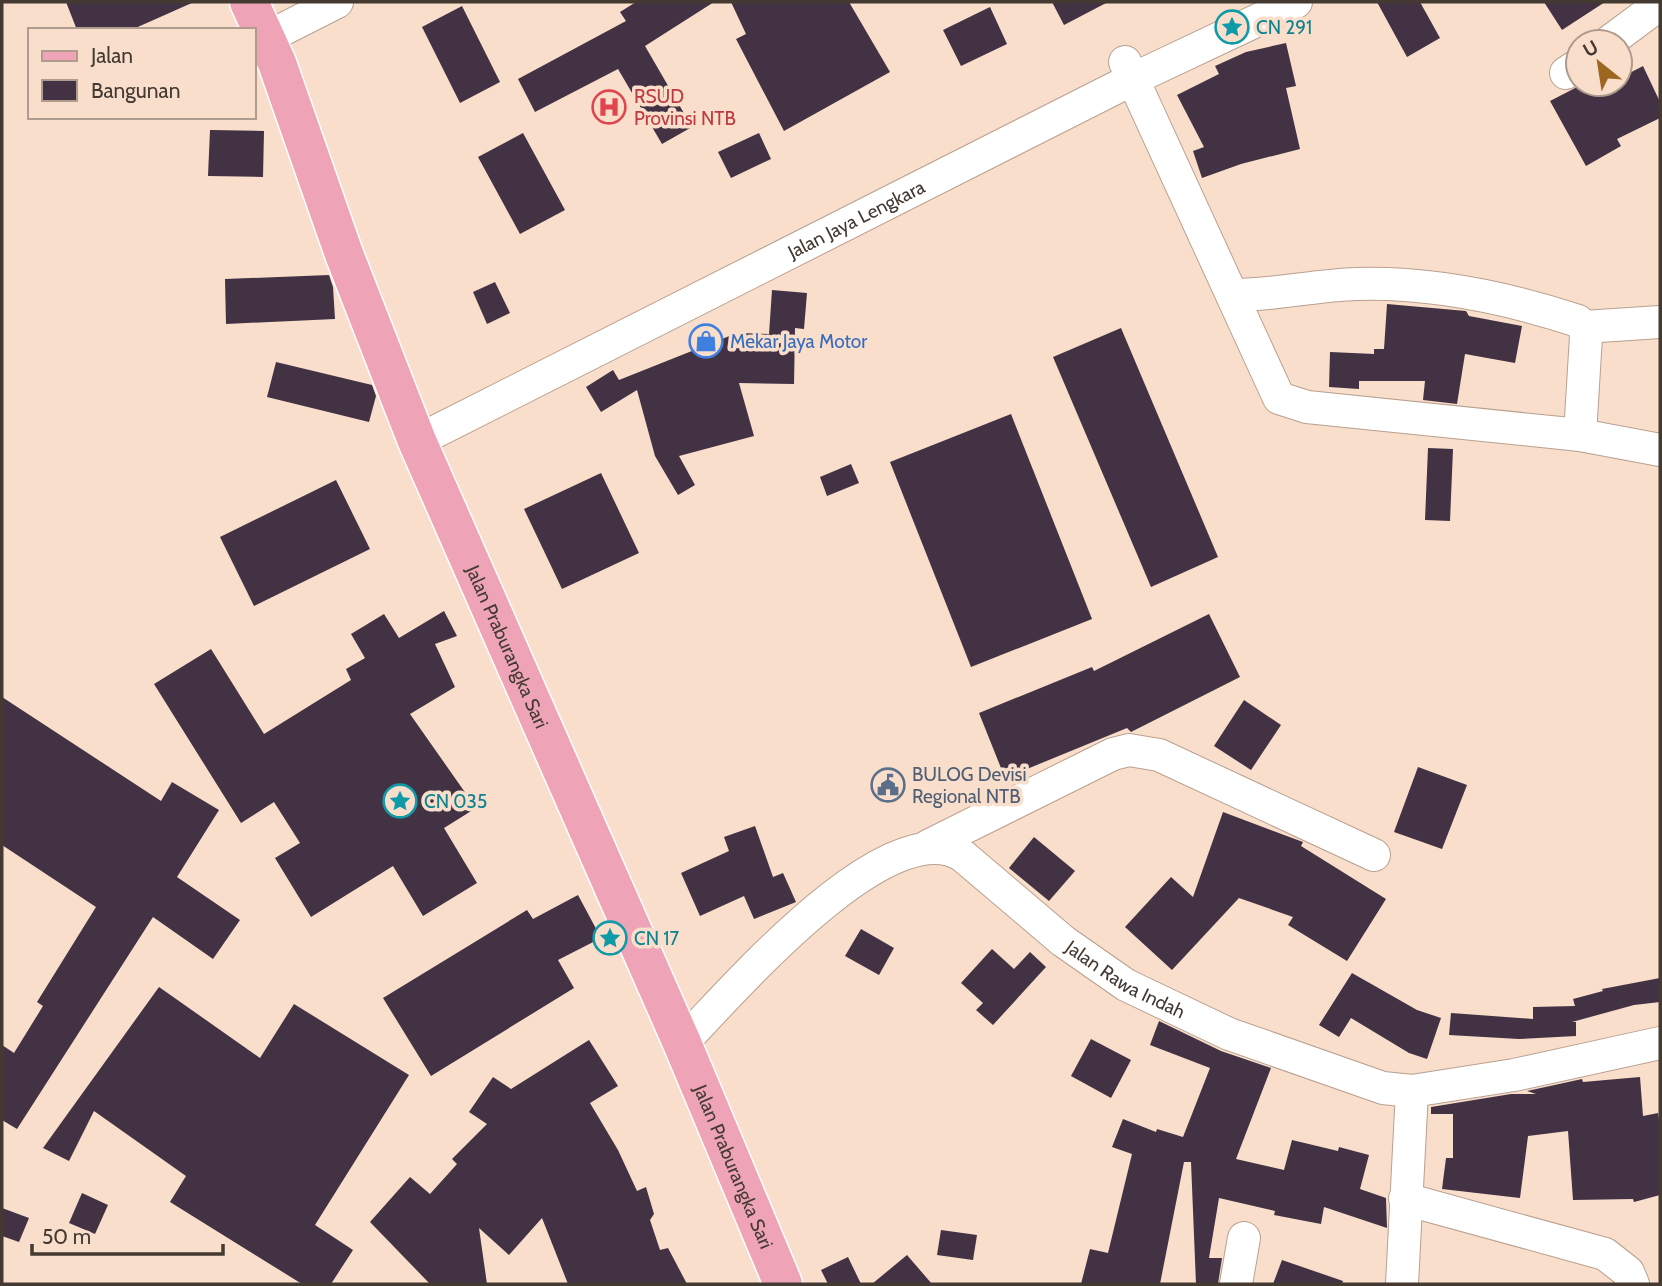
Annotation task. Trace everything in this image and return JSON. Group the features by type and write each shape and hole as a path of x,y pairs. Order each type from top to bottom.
{"main road":[{"name":"Jalan Praburangka Sari","path":"250,2 266,38 356,286 413,431 682,1042 783,1284"}],"street":[{"path":"266,38 337,2"},
{"name":"Jalan Jaya Lengkara","path":"413,431 1129,70 1247,2"},
{"name":"Jalan Jaya Lengkara","path":"1129,70 1296,2"},
{"path":"1628,28 1660,4"},
{"path":"1129,70 1235,295 1274,391 1287,402 1580,435 1660,450"},
{"path":"1235,295 1261,295 1326,285 1393,285 1490,297 1563,317 1584,327 1660,322"},
{"path":"1580,435 1586,355 1584,327"},
{"path":"682,1042 826,900 857,878 928,846 1080,768 1129,750 1159,755 1374,855"},
{"name":"Jalan Rawa Indah","path":"928,846 950,849 963,856 1063,941 1126,985 1265,1048 1383,1088 1412,1091 1514,1076 1660,1043"},
{"path":"1402,1284 1412,1091"},
{"path":"1405,1199 1605,1254 1628,1272 1633,1284"},
{"path":"1236,1284 1244,1238"}],"building":[{"path":"66,2 194,2 136,28 76,28"},
{"path":"636,2 714,2 645,46 692,127 662,144 618,69 535,112 518,79 626,21 620,12"},
{"path":"731,2 849,2 890,72 784,131 736,39 746,34"},
{"path":"1052,2 1108,2 1064,25"},
{"path":"1377,2 1420,2 1440,38 1407,57"},
{"path":"1544,2 1605,2 1564,28 1562,30"},
{"path":"462,6 500,82 460,103 422,27"},
{"path":"990,7 1007,44 961,66 943,30"},
{"path":"1286,43 1296,86 1286,88 1300,149 1241,164 1202,178 1193,151 1204,147 1177,95 1219,74 1215,66 1246,52"},
{"path":"1643,66 1660,102 1660,118 1617,139 1621,146 1586,166 1550,101 1564,94 1564,98 1634,98 1634,71"},
{"path":"210,130 264,131 263,177 208,176"},
{"path":"523,133 565,210 520,234 478,157"},
{"path":"759,133 771,159 731,178 718,152"},
{"path":"329,275 333,287 335,319 226,324 225,279"},
{"path":"495,282 510,313 487,324 473,292"},
{"path":"772,290 807,293 804,329 795,328 794,384 739,383 754,436 679,456 695,485 678,495 655,456 637,390 601,412 586,387 613,370 619,380 737,333 769,334"},
{"path":"1387,304 1466,311 1469,316 1522,326 1515,363 1465,354 1457,404 1423,400 1425,381 1359,381 1359,389 1329,387 1330,352 1374,354 1374,349 1384,349"},
{"path":"1121,328 1218,557 1151,587 1053,357"},
{"path":"276,362 372,385 376,396 369,422 267,397"},
{"path":"1011,414 1092,619 971,667 890,462"},
{"path":"1428,448 1453,449 1450,521 1425,520"},
{"path":"851,464 859,483 827,496 820,477"},
{"path":"601,473 639,553 562,589 524,509"},
{"path":"336,480 370,549 254,606 220,537"},
{"path":"444,611 457,636 435,644 455,687 410,714 476,808 444,828 477,883 423,916 393,866 311,917 275,858 300,843 274,802 241,823 154,684 211,649 264,734 351,680 346,669 365,658 351,634 384,614 399,638"},
{"path":"1209,614 1240,677 1131,732 1127,728 1005,778 979,713 1092,667 1094,671"},
{"path":"2,697 161,801 172,782 219,810 177,877 240,920 213,959 153,917 17,1129 2,1120 2,1045 14,1053 43,1006 37,1002 96,907 2,845"},
{"path":"1244,700 1281,725 1251,770 1214,746"},
{"path":"1418,767 1467,785 1442,849 1394,832"},
{"path":"1223,812 1303,842 1301,846 1386,899 1347,961 1288,925 1293,917 1239,898 1172,970 1125,927 1171,877 1193,897"},
{"path":"755,826 773,877 783,873 796,902 754,919 744,896 700,916 681,873 729,851 724,837"},
{"path":"1034,837 1075,871 1049,901 1009,868"},
{"path":"578,895 601,938 558,960 574,988 431,1076 383,998 527,910 533,919"},
{"path":"861,929 894,948 879,975 845,956"},
{"path":"992,949 1014,969 1030,952 1046,967 993,1025 976,1010 983,1003 961,983"},
{"path":"1352,973 1417,1010 1441,1018 1427,1059 1409,1053 1351,1018 1339,1037 1319,1025"},
{"path":"1660,978 1660,1002 1634,1005 1572,1022 1576,1022 1576,1036 1519,1039 1449,1035 1451,1013 1533,1019 1533,1007 1575,1006 1573,999 1603,991 1602,989"},
{"path":"159,987 260,1058 294,1004 409,1075 315,1225 353,1250 331,1284 302,1284 170,1202 186,1176 94,1111 69,1161 43,1148"},
{"path":"1159,1021 1221,1051 1271,1068 1236,1159 1284,1170 1292,1140 1338,1151 1339,1147 1369,1155 1360,1189 1386,1198 1387,1228 1324,1207 1321,1224 1274,1215 1275,1211 1219,1198 1209,1258 1222,1258 1218,1284 1196,1284 1191,1162 1184,1162 1160,1284 1081,1284 1090,1249 1108,1253 1132,1154 1112,1147 1123,1119 1156,1132 1157,1129 1183,1137 1210,1068 1150,1045"},
{"path":"1091,1039 1131,1060 1111,1098 1071,1076"},
{"path":"589,1040 618,1086 590,1103 618,1150 637,1191 646,1187 654,1214 650,1220 660,1250 668,1248 687,1284 568,1284 542,1218 509,1255 479,1228 487,1284 430,1284 370,1222 410,1177 430,1194 457,1164 452,1159 487,1124 469,1112 493,1077 511,1089"},
{"path":"1640,1077 1643,1116 1658,1113 1660,1195 1634,1202 1633,1199 1573,1200 1568,1131 1528,1136 1520,1198 1442,1189 1446,1158 1453,1158 1453,1114 1431,1114 1431,1107 1511,1094 1536,1094 1527,1091 1582,1079 1583,1082"},
{"path":"82,1193 108,1205 95,1234 69,1223"},
{"path":"2,1208 29,1218 19,1242 2,1236"},
{"path":"941,1230 977,1235 973,1260 937,1255"},
{"path":"907,1255 932,1284 872,1284"},
{"path":"848,1257 861,1284 828,1284 821,1270"},
{"path":"1282,1260 1343,1281 1342,1284 1273,1284"}],"place":[{"name":"CN 291","path":"1232,27"},
{"name":"RSUD Provinsi NTB","path":"609,107"},
{"name":"Mekar Jaya Motor","path":"706,341"},
{"name":"BULOG Devisi Regional NTB","path":"888,785"},
{"name":"CN 035","path":"400,801"},
{"name":"CN 17","path":"610,938"}]}
